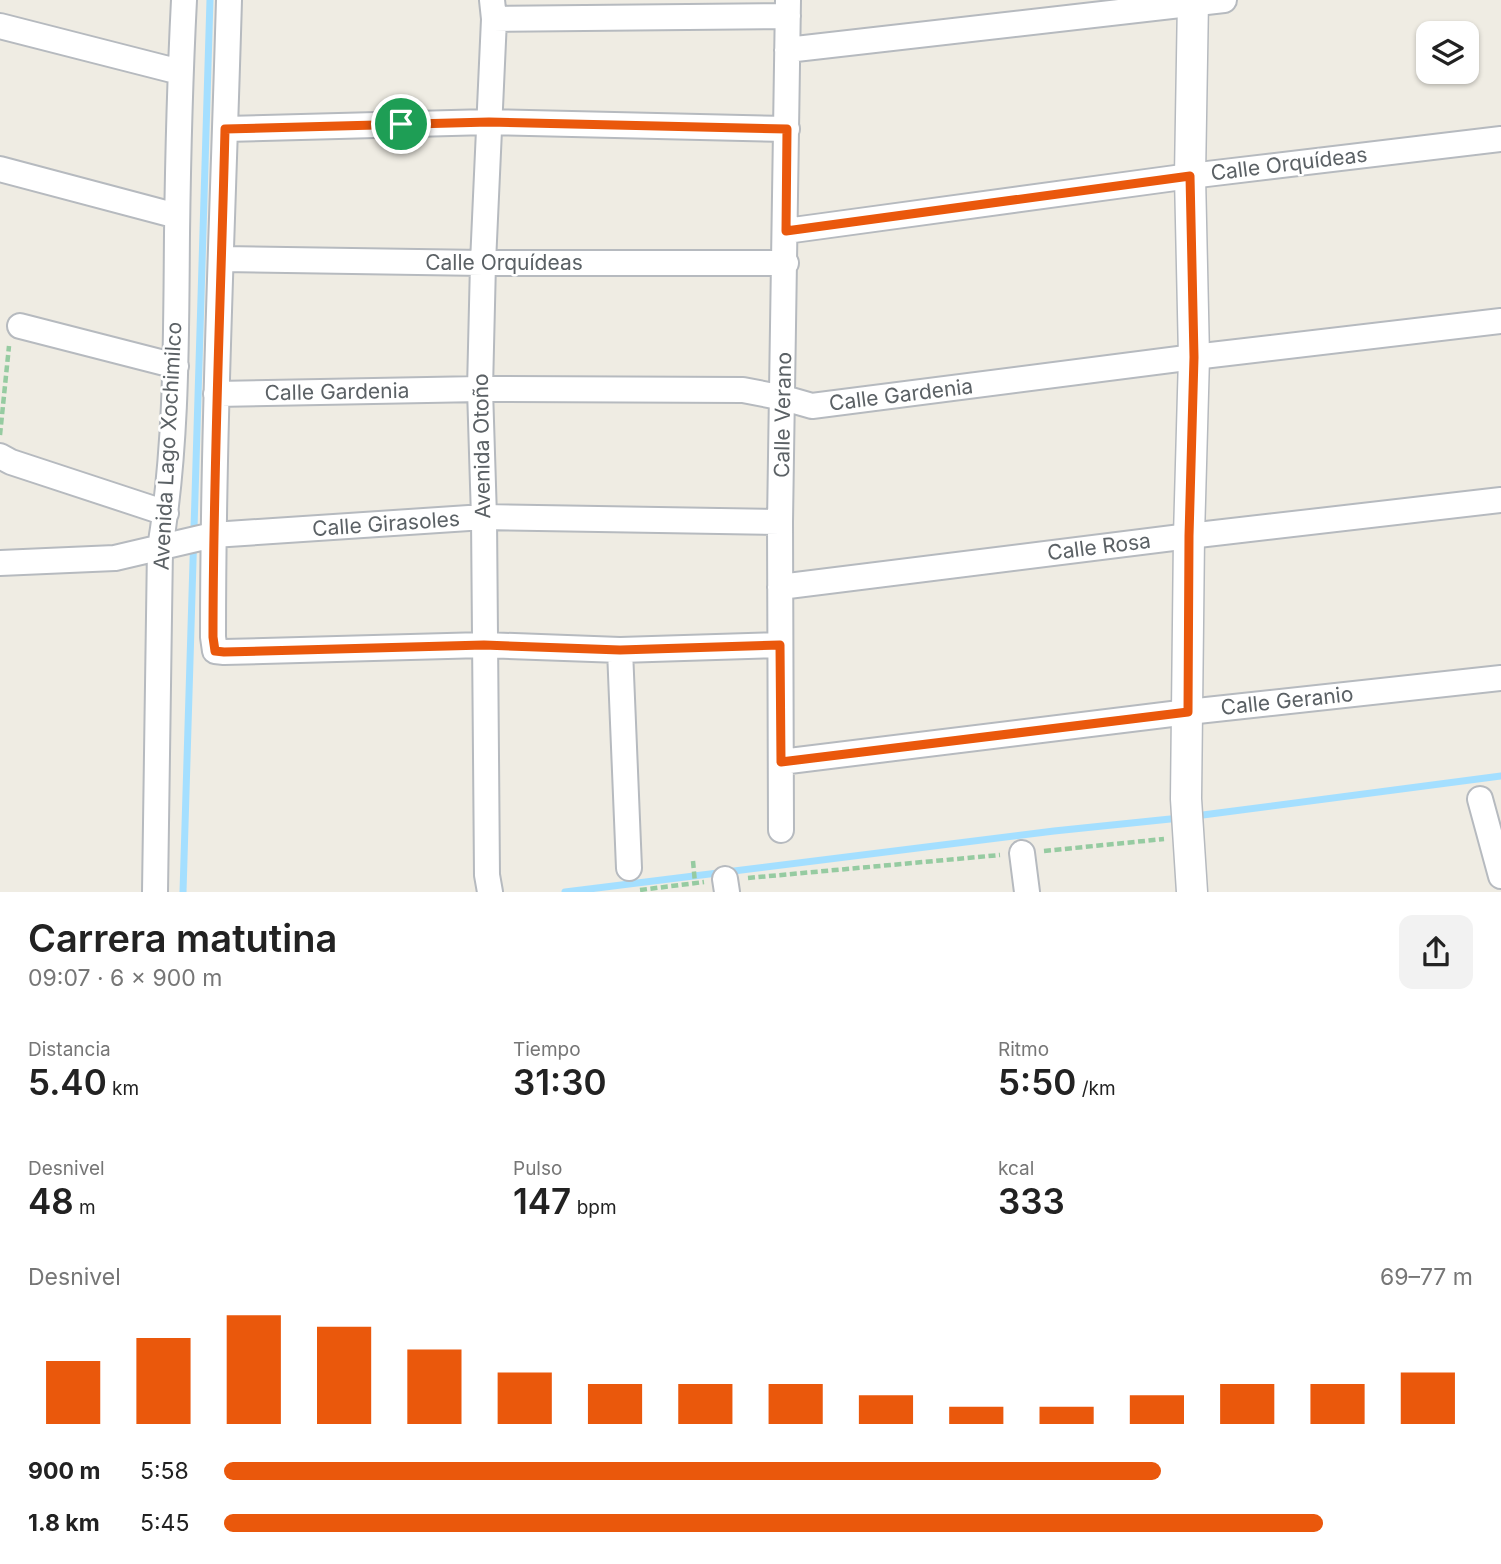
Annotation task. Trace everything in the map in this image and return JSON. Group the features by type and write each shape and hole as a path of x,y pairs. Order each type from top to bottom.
{"street":[{"name":"Avenida Lago Xochimilco","path":"184,0 180,72 176,366 166,513 188,541 215,651 484,645"},
{"name":"Avenida Lago Xochimilco","path":"155,892 188,541 215,394 222,259 229,0"},
{"path":"787,50 1224,0"},
{"path":"1192,892 1186,799 1194,357 1190,176 1193,2"},
{"path":"493,9 788,8"},
{"name":"Calle Verano","path":"780,830 780,522 788,8"},
{"name":"Avenida Otoño","path":"489,883 480,388 493,9"},
{"path":"0,26 180,72"},
{"path":"225,129 489,122 787,129"},
{"name":"Calle Orquídeas","path":"786,231 1190,176 1501,139"},
{"path":"0,169 177,216"},
{"name":"Calle Orquídeas","path":"222,259 483,263 786,263"},
{"name":"Calle Gardenia","path":"215,394 480,388 743,390 812,406 1501,321"},
{"path":"20,326 176,366"},
{"path":"0,456 11,462 166,513"},
{"name":"Calle Rosa","path":"780,587 1501,500"},
{"name":"Calle Girasoles","path":"1,569 115,558 188,541 484,517 780,522"},
{"path":"484,645 620,650 780,645"},
{"path":"620,650 630,880"},
{"name":"Calle Geranio","path":"781,762 1188,712 1501,678"},
{"path":"1480,799 1501,876"},
{"path":"1021,853 1027,892"}],"path":[{"path":"0,440 10,333 20,326"},
{"path":"630,880 726,886 1189,837"},
{"path":"693,861 695,883"}],"waterway":[{"path":"183,892 210,0"},
{"path":"1195,816 1501,776"},
{"path":"565,892 1054,831 1180,818"}],"route":[{"path":"489,122 787,129 786,231 1190,176 1194,357 1188,712 781,762 780,645 620,650 484,645 215,651 215,394 225,129 401,124 489,122"}]}
